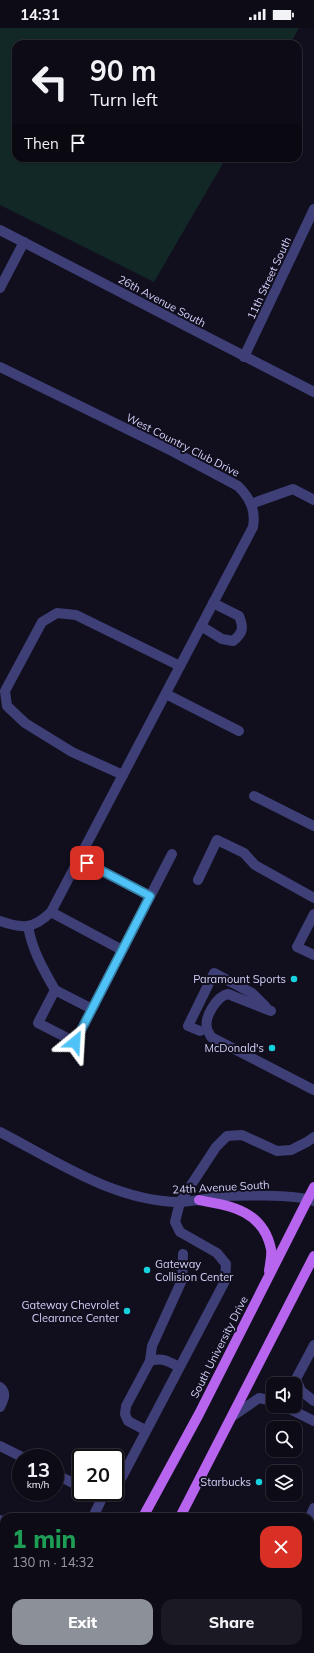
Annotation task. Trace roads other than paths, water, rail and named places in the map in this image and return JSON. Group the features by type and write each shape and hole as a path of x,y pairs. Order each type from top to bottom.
{"main road":[{"name":"South University Drive","path":"144,1513 199,1414 269,1276 311,1200 314,1187"},
{"path":"199,1200 231,1206 249,1214 262,1227 271,1250 269,1276"},
{"path":"182,1513 314,1256"}],"street":[{"name":"11th Street South","path":"244,357 314,209"},
{"name":"26th Avenue South","path":"0,230 314,392"},
{"path":"0,288 24,242"},
{"name":"West Country Club Drive","path":"0,367 238,486 246,494 255,516 253,527 51,912 41,922 28,926"},
{"path":"251,504 293,489 314,500"},
{"path":"201,626 222,638 233,641 241,635 243,626 239,616 213,603"},
{"path":"123,775 72,752 25,724 7,706 5,691 42,622 57,612 76,615 180,666"},
{"path":"166,694 239,731"},
{"path":"254,796 314,826"},
{"path":"198,880 217,840 244,853 255,865 314,898"},
{"path":"55,990 38,1023 75,1042 172,854"},
{"path":"79,859 150,896"},
{"path":"51,912 122,950"},
{"path":"314,914 297,947 314,955"},
{"path":"0,921 15,926 28,926 31,943 41,966 55,990 92,1009"},
{"path":"270,1011 252,993 214,973 188,1026 314,1090"},
{"path":"200,1032 198,1025 205,1004 222,988 230,988 246,995 270,1011"},
{"path":"211,1037 207,1028 207,1021 216,1002 222,995 228,994 270,1011"},
{"name":"24th Avenue South","path":"0,1132 94,1181 120,1192 147,1199 180,1202 216,1197 280,1196 311,1200"},
{"path":"124,1473 178,1367 225,1281 226,1264 217,1253 180,1232 175,1222 180,1202 216,1147 227,1136 242,1135 276,1151 291,1150 314,1137"},
{"path":"146,1430 128,1421 124,1414 126,1406 150,1361 152,1346 182,1280 183,1254"},
{"path":"314,1345 296,1379 301,1391 314,1401"},
{"path":"150,1361 158,1358 165,1359 178,1367"},
{"path":"0,1387 4,1392 5,1397 0,1407"},
{"path":"233,1416 259,1398 266,1400"},
{"path":"298,1413 314,1421"},
{"path":"0,1446 12,1452"},
{"path":"95,1513 100,1501"}],"place":[{"name":"Paramount Sports","path":"294,979"},
{"name":"McDonald's","path":"272,1048"},
{"name":"Gateway Collision Center","path":"147,1270"},
{"name":"Gateway Chevrolet Clearance Center","path":"127,1311"},
{"name":"Starbucks","path":"259,1482"}]}
